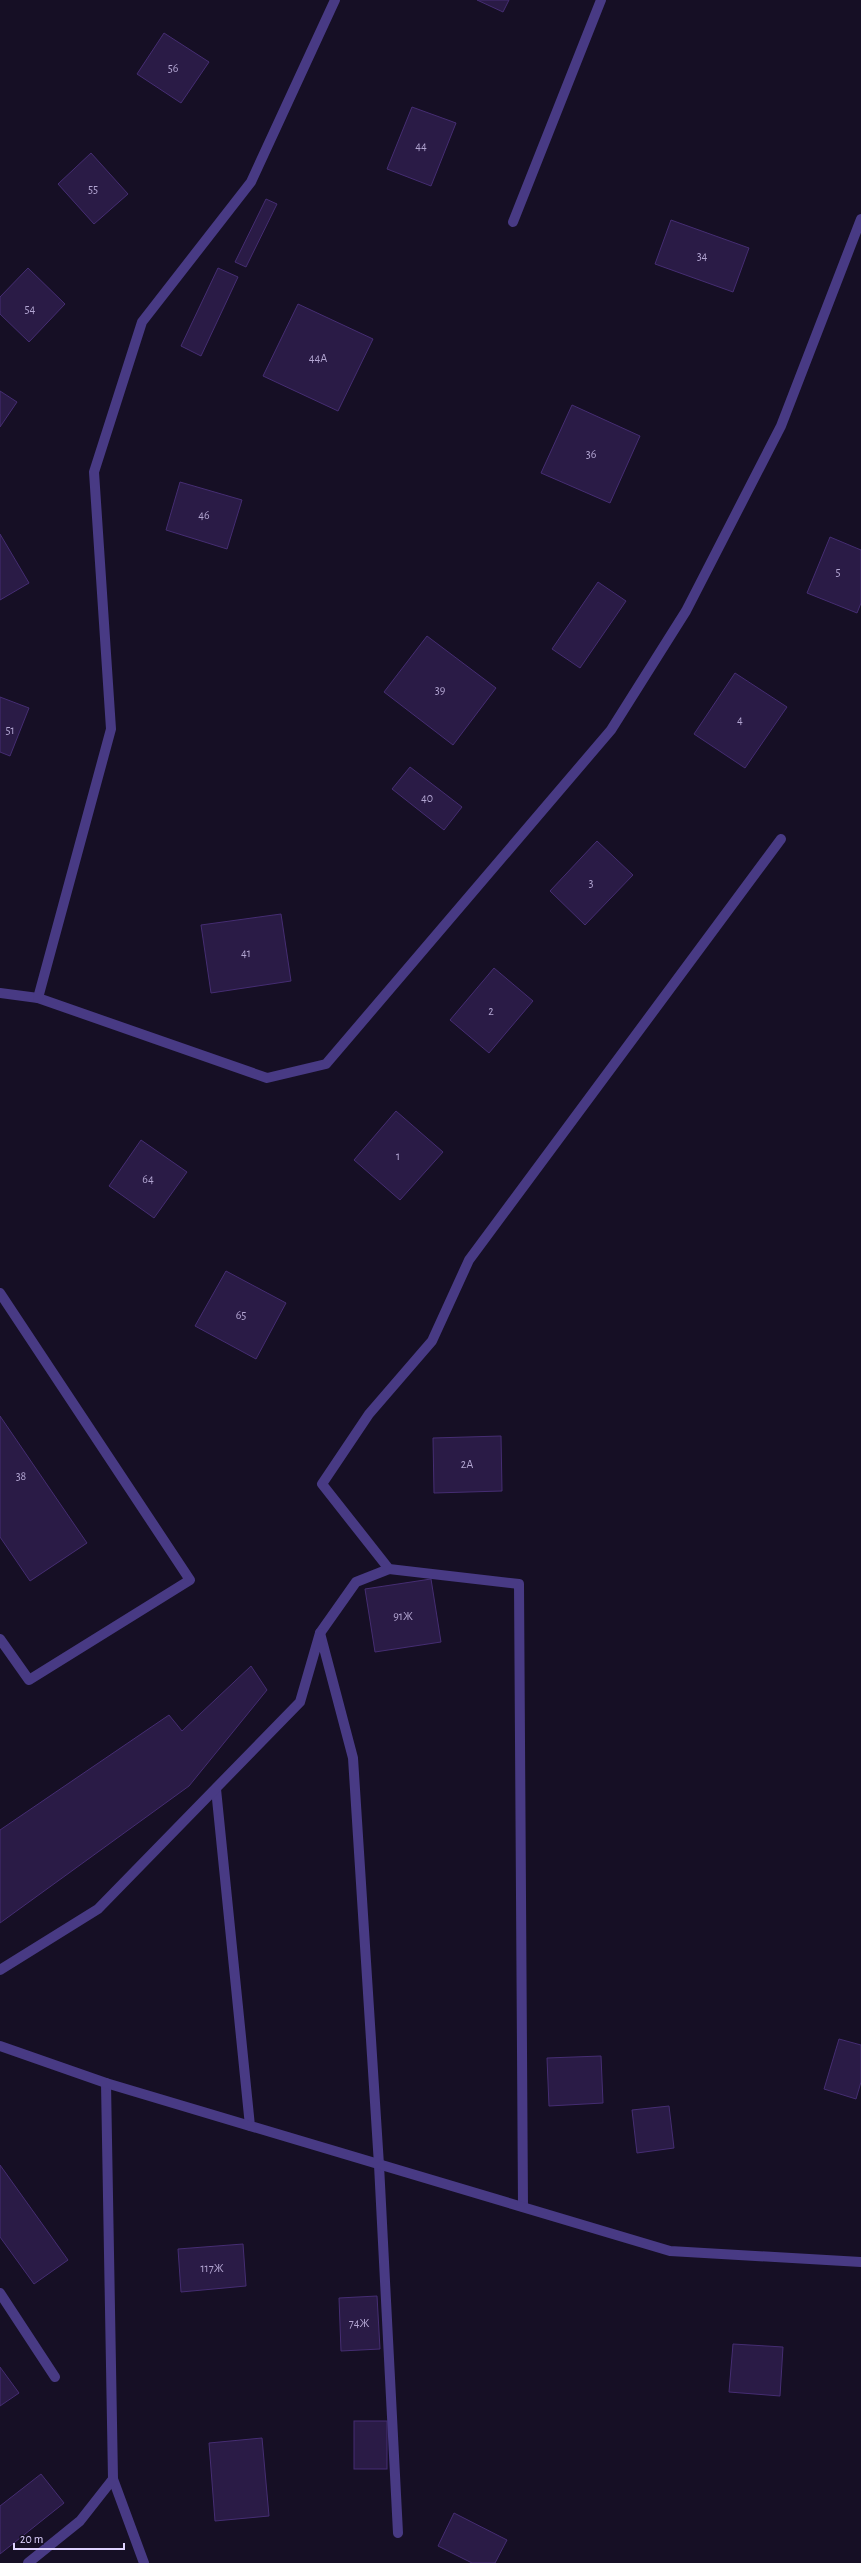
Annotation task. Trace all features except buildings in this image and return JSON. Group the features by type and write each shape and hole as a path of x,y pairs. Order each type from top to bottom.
{"street":[{"path":"38,998 111,729 94,472 142,322 252,182 335,0"},
{"path":"513,222 601,0"},
{"path":"0,993 38,998 267,1078 326,1064 606,736 620,717 686,611 781,426 861,219"},
{"path":"389,1568 322,1484 369,1414 432,1340 469,1260 781,839"},
{"path":"0,1293 190,1580 29,1680 0,1639"},
{"path":"0,1970 98,1909 300,1702 320,1633 356,1582 389,1568 519,1584 522,2207"},
{"path":"320,1633 353,1758 379,2165 398,2533"},
{"path":"216,1789 250,2126"},
{"path":"0,2046 106,2083 670,2251 861,2262"},
{"path":"106,2083 113,2479 144,2563"},
{"path":"0,2294 55,2377"},
{"path":"28,2563 80,2521 113,2479"}]}
